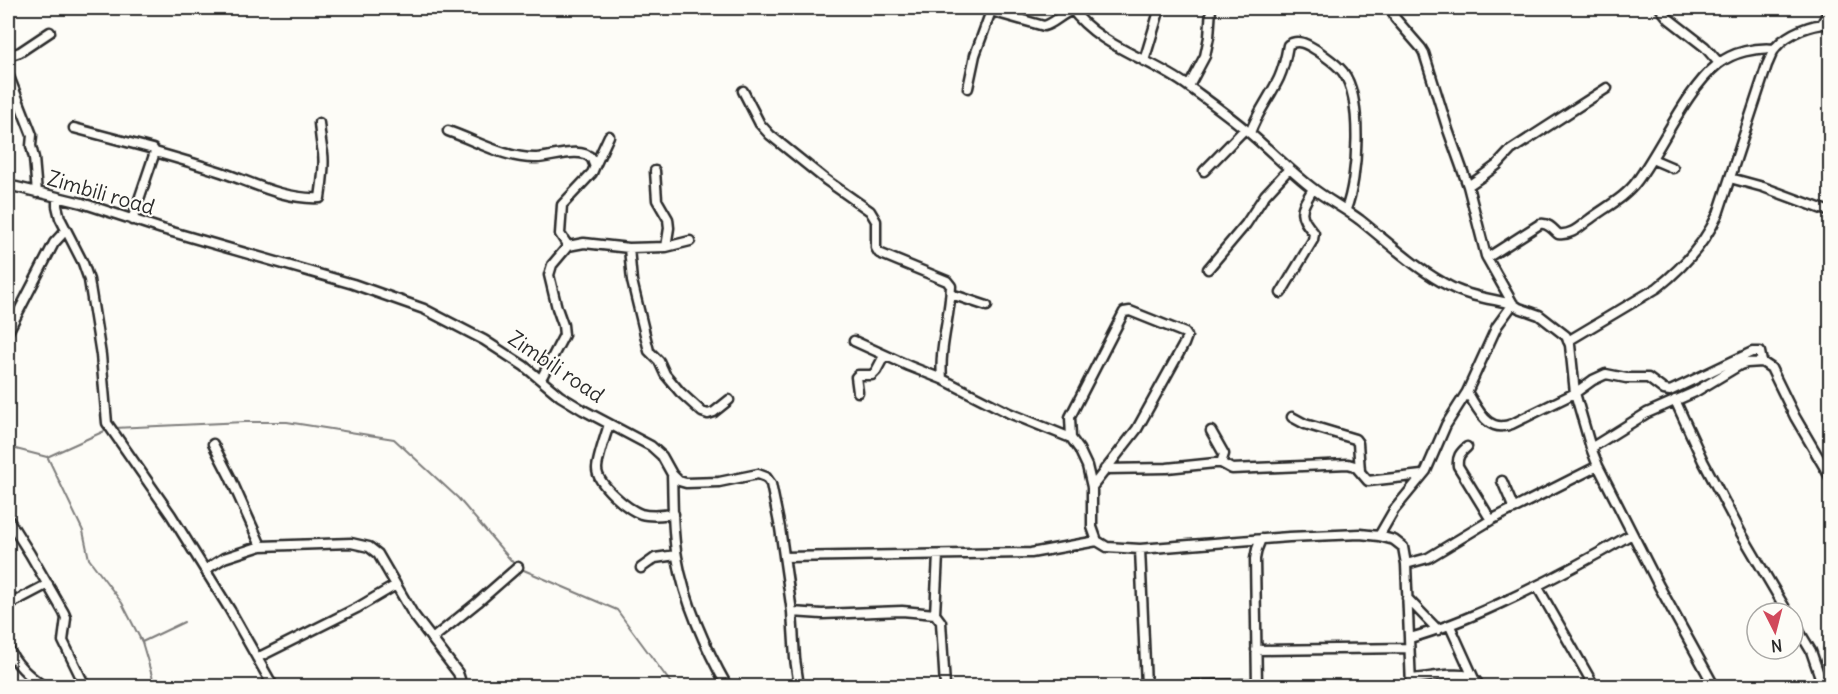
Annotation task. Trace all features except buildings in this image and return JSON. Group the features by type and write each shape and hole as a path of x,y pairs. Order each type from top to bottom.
{"street":[{"path":"980,8 1044,26 1072,9 1084,22 1121,49 1166,71 1189,87 1247,131 1313,189 1346,209 1414,264 1453,288 1513,304"},
{"path":"1144,61 1160,8"},
{"path":"1189,87 1205,56 1211,8"},
{"path":"1392,8 1395,18 1424,53 1468,186 1487,258 1513,304 1539,315 1566,336 1575,393 1598,466 1714,687"},
{"path":"1660,8 1669,19 1705,47 1719,63"},
{"path":"1568,341 1657,288 1668,279 1708,233 1718,214 1767,65 1775,49 1795,33 1826,24 1830,8"},
{"path":"968,88 975,55 990,10"},
{"path":"8,56 20,52 50,32"},
{"path":"1204,171 1247,131 1284,67 1288,45 1300,42 1327,57 1344,72 1355,107 1357,120 1353,184 1346,209"},
{"path":"1487,258 1540,224 1544,223 1552,227 1558,234 1572,232 1631,188 1652,159 1691,94 1719,63 1740,53 1762,48 1775,49"},
{"path":"8,74 32,135 31,146 37,193"},
{"path":"1468,186 1482,177 1511,150 1607,88"},
{"path":"743,91 760,124 770,135 826,180 870,211 876,221 876,248 879,253 947,281 951,286 940,362 942,379"},
{"path":"74,128 153,149 155,152 219,171 285,195 307,199 320,198 323,153 320,147 319,123"},
{"path":"448,131 498,151 517,155 537,158 585,153 591,158 594,166"},
{"path":"568,246 560,234 562,205 592,173 609,136"},
{"path":"132,220 155,152"},
{"path":"1652,159 1673,168"},
{"path":"1208,269 1289,168"},
{"path":"655,171 657,200 668,219 666,247"},
{"path":"1730,178 1763,187 1830,212"},
{"name":"Zimbili road","path":"8,185 82,203 132,220 353,284 424,309 484,340 541,379 560,396 651,446 662,456 672,474"},
{"path":"1281,293 1313,240 1314,233 1302,220 1302,215 1303,207 1313,189"},
{"path":"57,197 58,212 83,263 91,290 101,355 107,423 171,515 231,610 273,687"},
{"path":"8,332 54,243 66,230"},
{"path":"541,379 564,335 549,275 552,265 568,246 584,243 629,248 666,247 690,241"},
{"path":"629,248 632,281 649,351 659,361 665,374 680,392 702,412 708,414 714,412 729,400"},
{"path":"951,294 987,306"},
{"path":"1379,536 1394,510 1422,475 1434,455 1446,426 1467,392 1497,326 1513,304"},
{"path":"1071,438 1070,417 1124,312 1130,311 1185,333 1187,336 1185,344 1137,429 1092,487"},
{"path":"854,341 884,356 942,379 1009,414 1071,438 1087,466 1092,487 1092,527 1097,541 1107,547 1140,549 1360,534 1394,540 1403,548 1406,564 1411,683 1447,676 1470,676 1477,683"},
{"path":"1467,392 1488,422 1497,427 1512,424 1575,393 1593,380 1607,374 1626,378 1648,378 1664,390 1672,390 1752,352 1761,352 1762,362"},
{"path":"858,392 856,377 872,375 884,356"},
{"path":"1591,448 1647,413 1695,392 1740,365 1762,362 1771,368 1795,417 1830,477"},
{"path":"1675,400 1741,533 1781,601"},
{"path":"1292,417 1305,424 1355,439 1358,443 1360,471"},
{"path":"609,424 597,468 600,482 621,501 641,514 651,516 674,514"},
{"path":"1211,431 1224,454 1221,463"},
{"path":"213,444 261,546"},
{"path":"1467,447 1460,453 1457,460 1458,466 1491,520"},
{"path":"1105,469 1167,468 1221,463 1232,469 1352,465 1365,479 1371,481 1422,475"},
{"path":"1406,564 1428,558 1491,520 1598,466"},
{"path":"672,474 676,555 680,576 713,659 727,687"},
{"path":"672,474 679,481 686,483 719,482 758,474 766,477 771,484 792,612 799,687"},
{"path":"1502,482 1514,508"},
{"path":"8,519 66,618 63,641 85,687"},
{"path":"1410,638 1450,626 1564,574 1632,534"},
{"path":"1140,549 1147,687 1257,686 1255,559 1261,539"},
{"path":"784,557 1031,553 1097,541"},
{"path":"205,570 224,558 261,546 335,542 369,547 378,554 413,614 458,673 460,679 458,687"},
{"path":"641,568 655,558 676,555"},
{"path":"938,555 935,614 941,622 945,687"},
{"path":"432,639 518,567"},
{"path":"8,605 48,584"},
{"path":"257,658 357,608 396,585"},
{"path":"1537,586 1594,687"},
{"path":"1407,598 1438,630"},
{"path":"792,612 822,615 872,611 935,614"},
{"path":"1450,626 1477,683"},
{"path":"1805,641 1811,651 1823,687"},
{"path":"8,647 11,656 19,666 43,687"},
{"path":"1256,650 1409,648"}],"waterway":[{"path":"114,428 287,422 394,439 458,498 515,565"},
{"path":"8,447 47,457 109,429"},
{"path":"48,458 83,531 89,559 122,603 142,642 155,686"},
{"path":"519,568 617,610 673,686"},
{"path":"142,642 184,622"}]}
